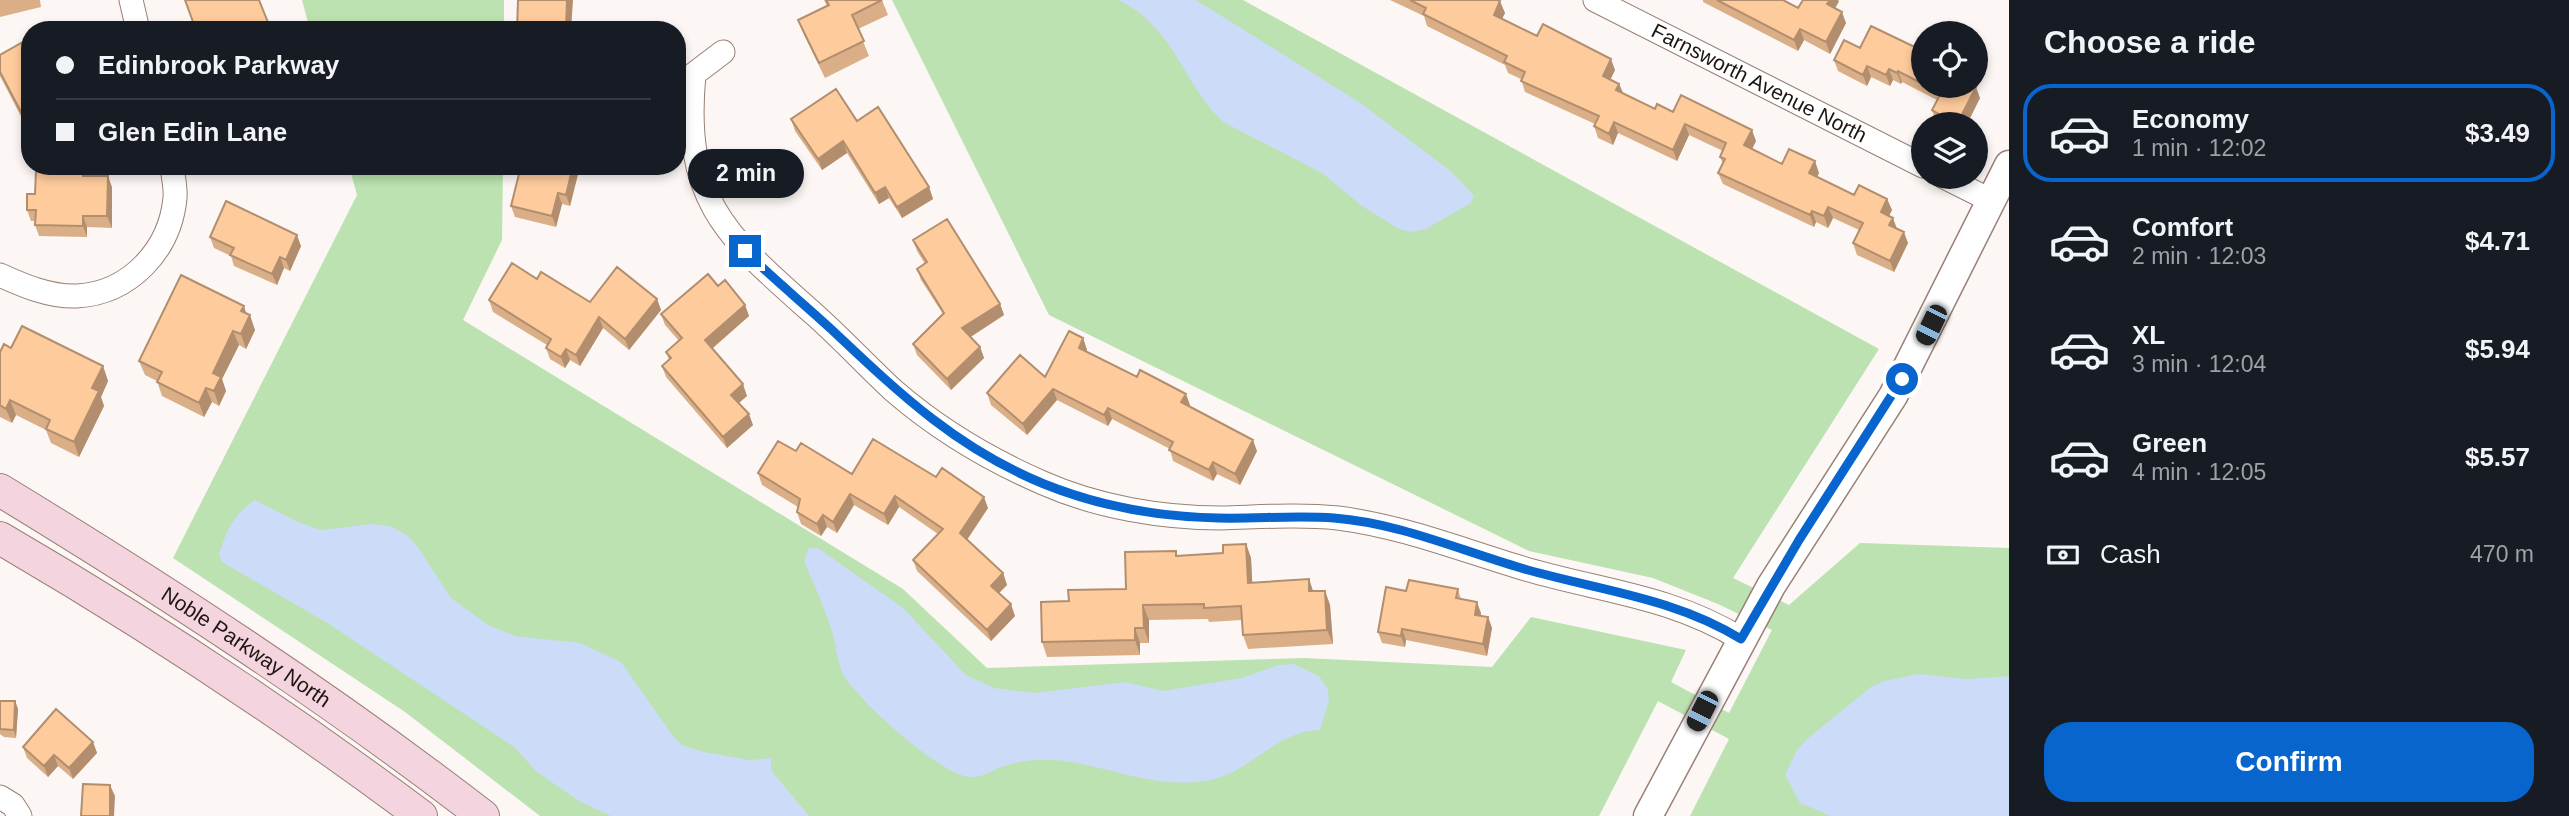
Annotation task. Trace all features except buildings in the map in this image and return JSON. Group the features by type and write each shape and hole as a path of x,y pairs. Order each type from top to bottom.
{"main road":[{"name":"Noble Parkway North","path":"0,490 281,669 351,717 483,816"},
{"name":"Noble Parkway North","path":"0,538 164,637 310,735 421,816"}],"street":[{"path":"131,0 136,21"},
{"name":"Farnsworth Avenue North","path":"1595,0 1911,160"},
{"path":"723,52 694,74 690,117 695,159 709,199 730,236 895,391 941,428 992,459 1045,485 1102,502 1159,514 1338,518 1397,529 1521,568 1653,599 1714,622 1741,639"},
{"path":"1648,816 1741,639 1799,540 1893,396 2009,165"},
{"path":"0,275 47,293 77,296 107,290 134,276 156,255 170,226 175,197 173,175"},
{"path":"1968,189 1992,201"},
{"path":"0,797 13,805 20,816"}],"green space":[{"path":"302,0 504,0 504,21 308,21"},
{"path":"892,0 1243,0 1879,349 1733,578 1789,605 1860,543 2009,548 2009,816 1690,816 1729,739 1658,701 1599,816 540,816 405,712 173,558 357,195 351,175 503,175 502,240 463,320 903,589 987,668 1304,658 1492,667 1531,617 1686,650 1671,682 1729,713 1772,630 1718,604 1653,578 1529,551 1049,315"}],"water":[{"path":"1118,0 1196,0 1362,104 1453,173 1474,196 1471,203 1426,229 1411,232 1399,229 1362,206 1322,173 1225,123 1199,93 1153,25"},
{"path":"255,500 298,522 321,530 371,524 390,526 407,535 418,547 451,598 488,625 515,636 580,643 621,662 682,745 749,760 771,758 774,774 809,816 611,816 579,801 537,772 514,747 329,624 222,562 219,555 228,530 236,517"},
{"path":"809,548 818,548 903,608 966,675 994,688 1034,693 1125,682 1163,691 1241,678 1279,665 1294,664 1319,676 1328,689 1329,701 1320,730 1290,737 1238,769 1210,780 1154,780 1082,764 1048,760 1017,763 975,777 958,774 902,736 866,702 844,676 827,616 804,561"},
{"path":"1918,674 1967,679 2009,676 2009,816 1831,816 1800,803 1785,775 1797,750 1871,687 1884,681"}],"route":[{"path":"745,251 895,391 941,428 992,459 1045,485 1102,502 1159,514 1219,518 1278,515 1338,518 1397,529 1521,568 1653,599 1714,622 1741,639 1799,540 1902,379"}]}
